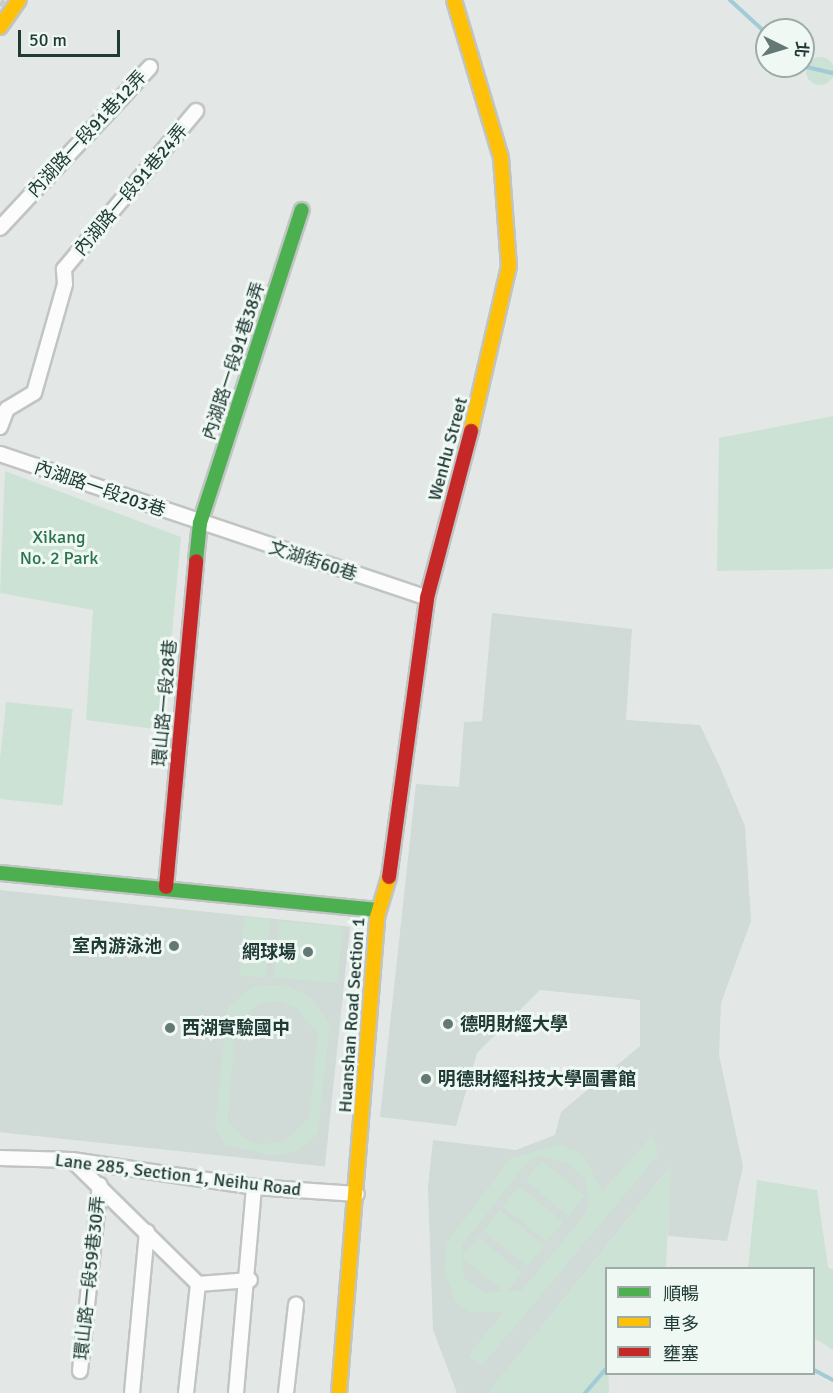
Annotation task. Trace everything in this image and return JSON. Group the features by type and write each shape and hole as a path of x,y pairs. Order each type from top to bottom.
{"street":[{"path":"0,27 19,0"},
{"name":"WenHu Street","path":"378,910 387,888 427,598 494,346 508,266 501,158 454,0"},
{"name":"內湖路一段91巷12弄","path":"0,228 150,67"},
{"name":"內湖路一段91巷24弄","path":"0,427 7,410 34,393 65,284 64,269 196,111"},
{"name":"內湖路一段91巷38弄","path":"200,523 302,210"},
{"name":"內湖路一段203巷","path":"0,454 200,523"},
{"name":"文湖街60巷","path":"200,523 427,598"},
{"name":"環山路一段28巷","path":"166,887 200,523"},
{"name":"Huanshan Road Section 1","path":"0,873 166,887 378,910 357,1194 339,1393"},
{"name":"Lane 285, Section 1, Neihu Road","path":"0,1158 72,1160 254,1187 357,1194"},
{"path":"72,1160 100,1185 198,1284 250,1280"},
{"name":"環山路一段59巷30弄","path":"80,1371 100,1185"},
{"path":"236,1393 250,1280 254,1187"},
{"path":"132,1393 147,1232"},
{"path":"186,1393 198,1284"},
{"path":"286,1393 296,1305"}],"shaded area":[{"name":"德明財經大學","path":"492,613 632,629 626,720 700,725 719,765 745,826 751,921 721,1003 719,1055 743,1166 727,1241 668,1236 670,1167 488,1393 457,1393 433,1330 428,1187 433,1140 516,1150 555,1135 561,1112 640,1046 640,1000 540,990 477,1053 456,1126 380,1117 416,784 459,787 464,722 482,721"},
{"name":"西湖實驗國中","path":"0,890 350,927 325,1166 0,1132"}],"green space":[{"path":"815,58 825,58 833,66 833,76 825,84 815,84 808,78 815,78"},
{"path":"833,416 833,569 717,571 719,438"},
{"name":"Xikang No. 2 Park","path":"5,471 181,537 163,730 86,720 93,610 0,593"},
{"path":"6,702 73,709 62,805 0,799 0,759"},
{"path":"244,917 270,919 266,978 240,976"},
{"name":"網球場","path":"279,921 343,927 338,983 274,978"},
{"path":"283,984 310,997 330,1024 318,1133 299,1150 273,1156 226,1145 215,1129 227,1008 252,987","holes":["279,1001 295,1007 318,1033 309,1118 284,1142 257,1144 242,1137 228,1119 236,1021 260,1004"]},
{"path":"653,1134 658,1155 483,1365 468,1356 503,1312 468,1312 455,1301 445,1274 446,1243 510,1159 559,1144 583,1154 602,1192","holes":["539,1156 567,1163 584,1178 589,1202 585,1214 522,1290 485,1293 464,1278 462,1245 526,1164"]},
{"path":"542,1160 585,1196 568,1216 525,1180"},
{"path":"671,1166 666,1267 605,1267 605,1375 609,1375 609,1393 488,1393"},
{"path":"757,1180 817,1190 828,1267 833,1270 833,1350 815,1339 815,1267 748,1267"},
{"path":"519,1186 563,1222 547,1242 503,1206"},
{"path":"500,1210 544,1246 527,1267 483,1231"},
{"path":"478,1237 522,1273 506,1293 462,1257"}],"waterway":[{"path":"730,0 755,23"},
{"path":"815,69 833,73"},
{"path":"585,1393 605,1370"},
{"path":"815,1371 833,1380"}],"railway":[{"path":"0,6 4,0"}],"traffic: fast":[{"path":"196,561 200,523 302,210"},
{"path":"0,873 378,910"}],"traffic: slow":[{"path":"0,27 19,0"},
{"path":"454,0 501,158 509,266 471,431"},
{"path":"339,1393 377,917 389,877"}],"traffic: jam":[{"path":"389,877 427,598 471,431"},
{"path":"166,887 196,561"}],"place":[{"name":"室內游泳池","path":"174,946"},
{"name":"網球場","path":"308,952"},
{"name":"德明財經大學","path":"448,1024"},
{"name":"西湖實驗國中","path":"170,1028"},
{"name":"明德財經科技大學圖書館","path":"426,1079"}]}
